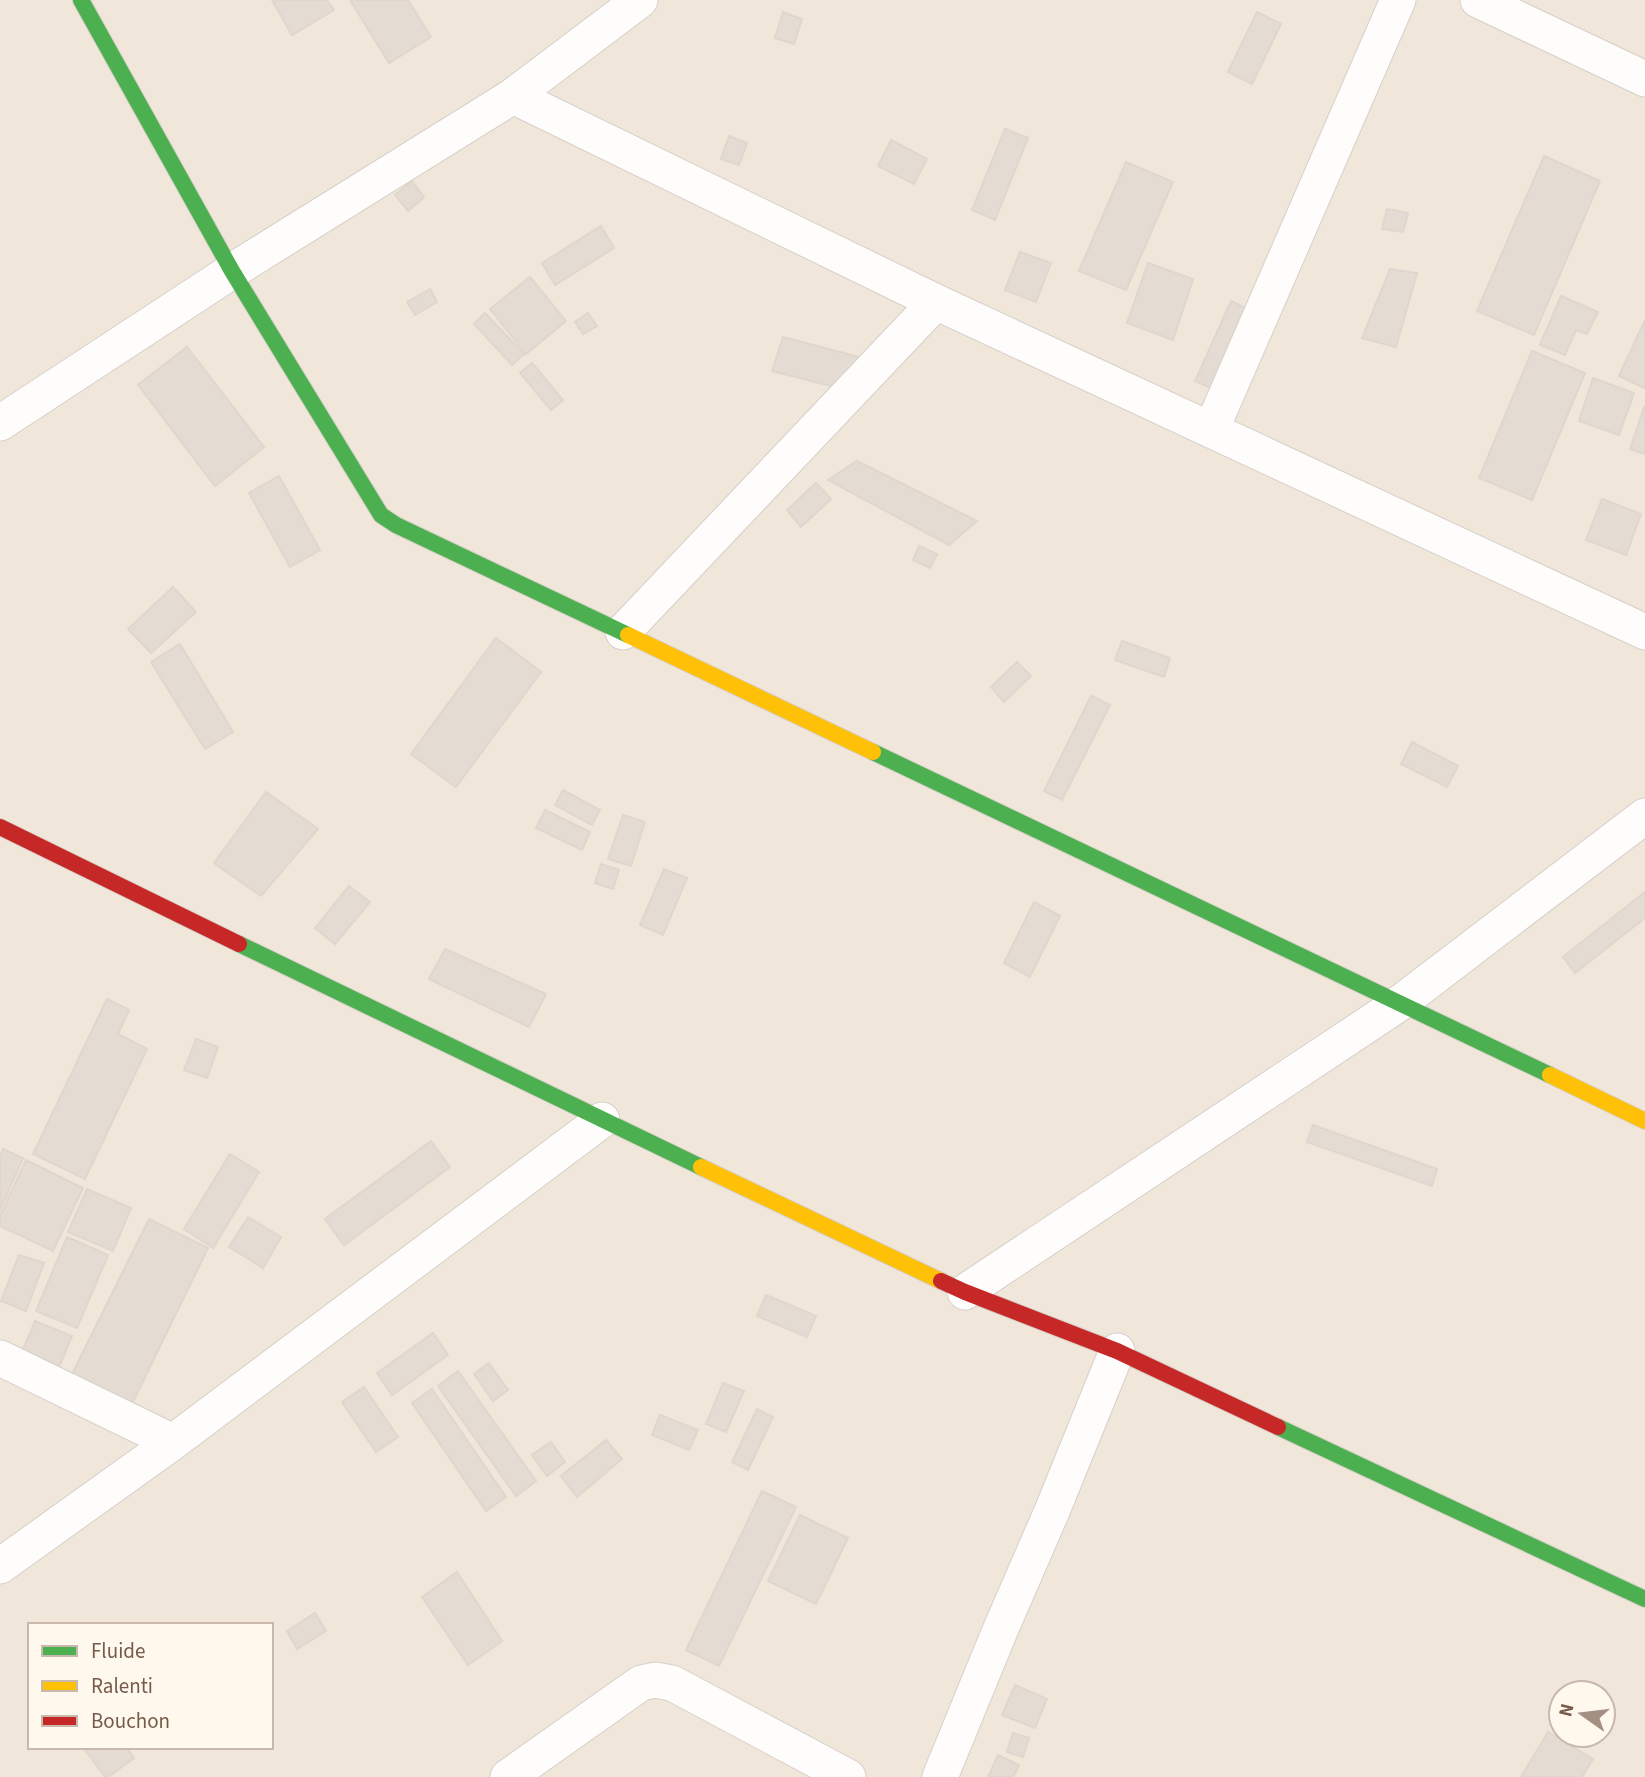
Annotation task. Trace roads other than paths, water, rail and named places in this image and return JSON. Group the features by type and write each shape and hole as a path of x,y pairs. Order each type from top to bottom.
{"street":[{"path":"81,0 232,271 381,515 409,531 1645,1121"},
{"path":"0,423 232,271 513,96 640,0"},
{"path":"1211,430 1398,0"},
{"path":"1478,0 1645,79"},
{"path":"513,96 936,302 1645,632"},
{"path":"623,632 936,302"},
{"path":"965,1292 1399,1003 1645,816"},
{"path":"0,827 602,1120 965,1292 1117,1351 1645,1599"},
{"path":"0,1566 173,1442 602,1120"},
{"path":"940,1777 1117,1351"},
{"path":"0,1358 173,1442"},
{"path":"508,1777 641,1683 655,1680 672,1684 848,1777"}]}
